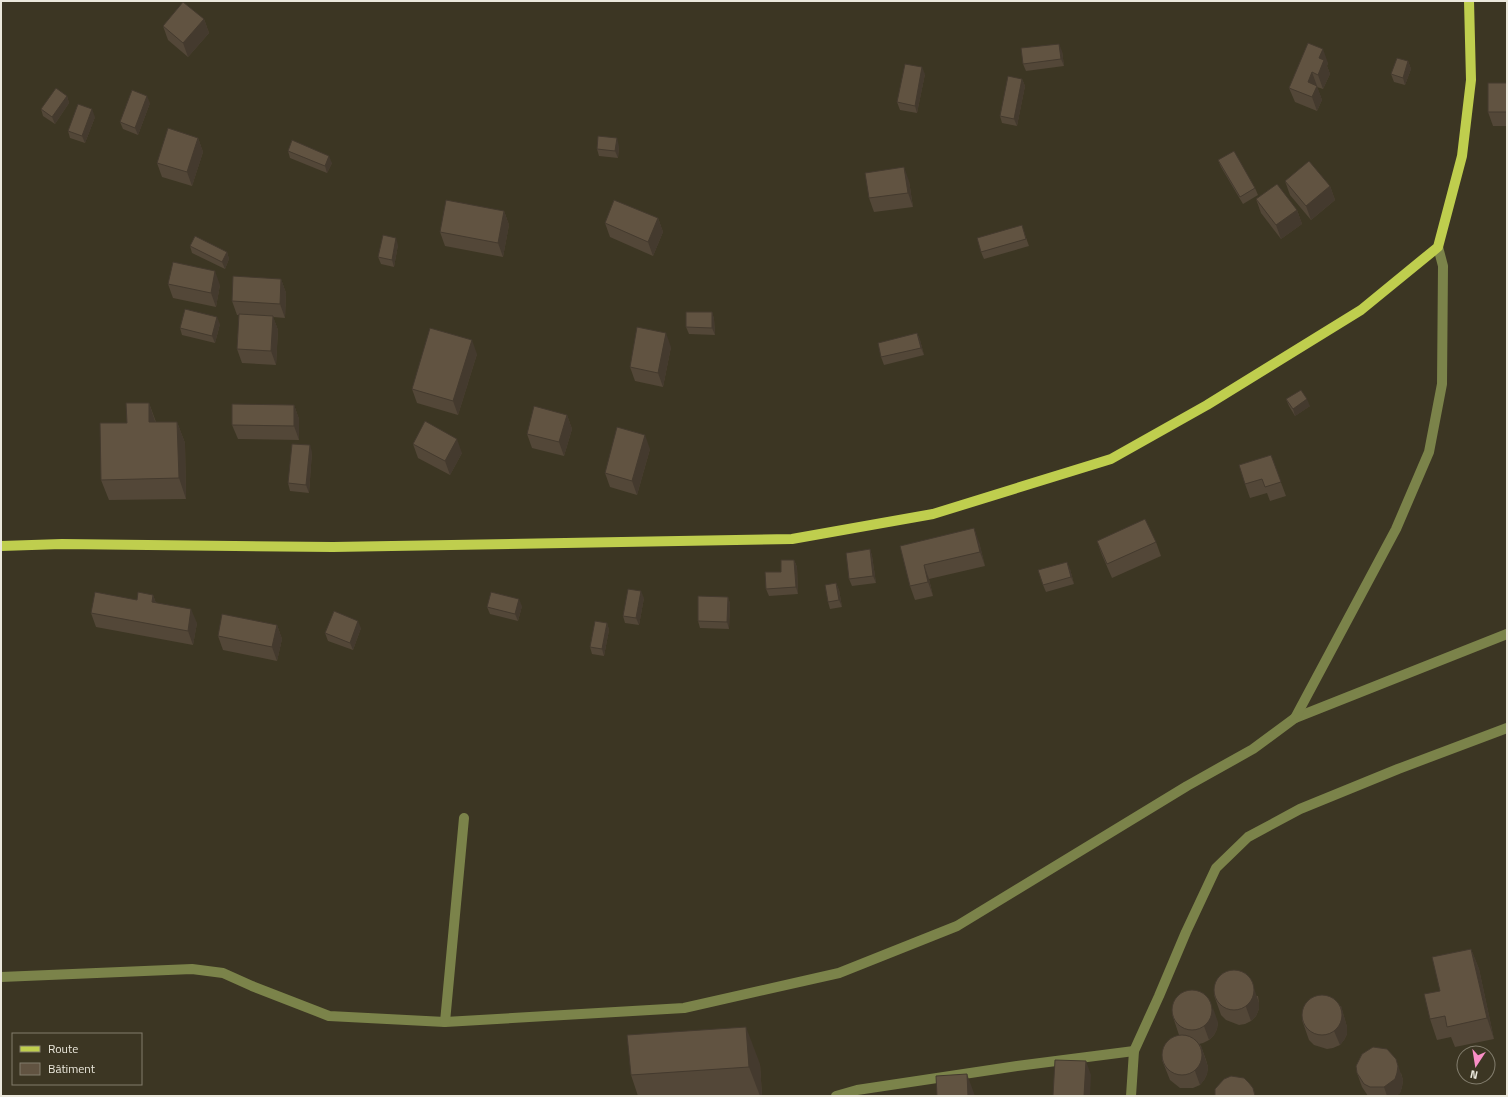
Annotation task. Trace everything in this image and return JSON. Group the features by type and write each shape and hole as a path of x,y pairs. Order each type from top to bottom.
{"main road":[{"path":"1,546 70,544 333,547 792,539 934,514 1111,459 1207,405 1361,310 1438,247 1462,156 1471,80 1469,1"}],"street":[{"path":"1295,718 1396,529 1429,452 1442,384 1443,266 1438,247"},
{"path":"1,976 192,969 223,973 252,986 330,1016 444,1022 684,1008 839,973 957,926 1180,790 1253,749 1295,718 1507,634"},
{"path":"1131,1096 1134,1051 1216,868 1248,836 1307,806 1398,769 1507,728"},
{"path":"444,1022 464,818"},
{"path":"836,1096 880,1086 1134,1051"}],"building":[{"path":"183,2 204,19 183,43 163,26"},
{"path":"1308,43 1323,49 1319,58 1324,60 1318,75 1312,72 1308,82 1317,86 1312,97 1289,88"},
{"path":"1059,44 1061,59 1023,64 1021,48"},
{"path":"1397,58 1408,61 1403,78 1391,74"},
{"path":"905,64 922,67 915,106 897,102"},
{"path":"1008,76 1022,79 1014,119 1000,116"},
{"path":"1488,83 1507,83 1507,112 1488,112"},
{"path":"56,88 67,96 52,117 41,109"},
{"path":"132,90 147,96 135,128 120,122"},
{"path":"78,104 92,109 82,136 68,131"},
{"path":"168,128 198,138 187,172 157,163"},
{"path":"598,136 617,138 615,151 597,149"},
{"path":"292,140 329,156 325,166 288,151"},
{"path":"1234,151 1255,188 1240,197 1218,160"},
{"path":"1309,161 1330,186 1306,206 1285,181"},
{"path":"904,167 908,193 869,198 865,173"},
{"path":"1277,184 1297,210 1276,225 1256,199"},
{"path":"446,200 504,211 498,243 440,232"},
{"path":"614,200 658,218 648,242 605,223"},
{"path":"1022,225 1026,239 981,252 977,238"},
{"path":"383,235 396,238 392,260 378,257"},
{"path":"195,236 227,252 222,262 190,246"},
{"path":"173,262 215,271 211,293 168,284"},
{"path":"233,276 281,279 280,304 232,301"},
{"path":"185,309 217,317 212,336 180,328"},
{"path":"686,312 712,312 712,328 686,327"},
{"path":"239,314 273,316 271,351 237,349"},
{"path":"637,327 666,333 658,373 630,367"},
{"path":"430,328 472,340 453,401 412,389"},
{"path":"917,333 921,348 881,357 878,343"},
{"path":"1301,390 1307,399 1293,409 1286,399"},
{"path":"126,403 149,403 149,422 177,422 179,478 101,480 100,423 127,423"},
{"path":"232,404 294,405 294,426 232,425"},
{"path":"534,406 567,415 559,442 527,434"},
{"path":"425,421 457,439 445,461 413,444"},
{"path":"617,427 645,435 632,481 605,473"},
{"path":"292,444 310,445 306,485 288,483"},
{"path":"1271,455 1281,482 1265,487 1262,479 1245,484 1239,465"},
{"path":"1145,519 1156,542 1107,564 1097,541"},
{"path":"974,528 980,552 924,565 928,582 910,586 900,546"},
{"path":"870,549 873,576 849,579 846,553"},
{"path":"781,560 794,560 796,587 766,589 765,572 781,572"},
{"path":"1067,562 1071,577 1043,585 1038,570"},
{"path":"836,583 839,600 828,602 825,585"},
{"path":"628,589 641,591 636,618 623,616"},
{"path":"95,592 137,600 138,592 153,595 152,602 191,609 188,631 91,613"},
{"path":"491,592 519,599 515,614 487,607"},
{"path":"698,596 728,597 727,622 698,621"},
{"path":"334,611 358,621 350,643 325,633"},
{"path":"222,614 277,625 272,647 218,636"},
{"path":"595,621 607,623 602,649 590,647"},
{"path":"1471,949 1487,1018 1447,1027 1445,1016 1430,1019 1424,994 1440,991 1432,957"},
{"path":"1238,970 1245,973 1251,979 1254,990 1253,998 1245,1007 1238,1010 1230,1010 1223,1007 1215,998 1214,986 1217,979 1226,971"},
{"path":"1196,990 1203,993 1209,999 1212,1010 1211,1018 1203,1027 1196,1030 1188,1030 1181,1027 1173,1018 1172,1006 1175,999 1184,991"},
{"path":"1326,995 1333,998 1339,1004 1342,1015 1341,1023 1333,1032 1326,1035 1318,1035 1311,1032 1303,1023 1302,1011 1305,1004 1314,996"},
{"path":"746,1027 749,1067 631,1075 627,1035"},
{"path":"1186,1035 1193,1038 1199,1044 1202,1055 1201,1063 1193,1072 1186,1075 1178,1075 1171,1072 1163,1063 1162,1051 1165,1044 1174,1036"},
{"path":"1373,1047 1387,1049 1396,1059 1398,1066 1395,1079 1384,1087 1370,1087 1364,1084 1357,1073 1356,1066 1362,1054"},
{"path":"1055,1060 1086,1061 1084,1096 1053,1096"},
{"path":"967,1074 968,1096 937,1096 936,1076"},
{"path":"1231,1076 1244,1078 1253,1088 1255,1096 1215,1096 1215,1089 1224,1079"}]}
